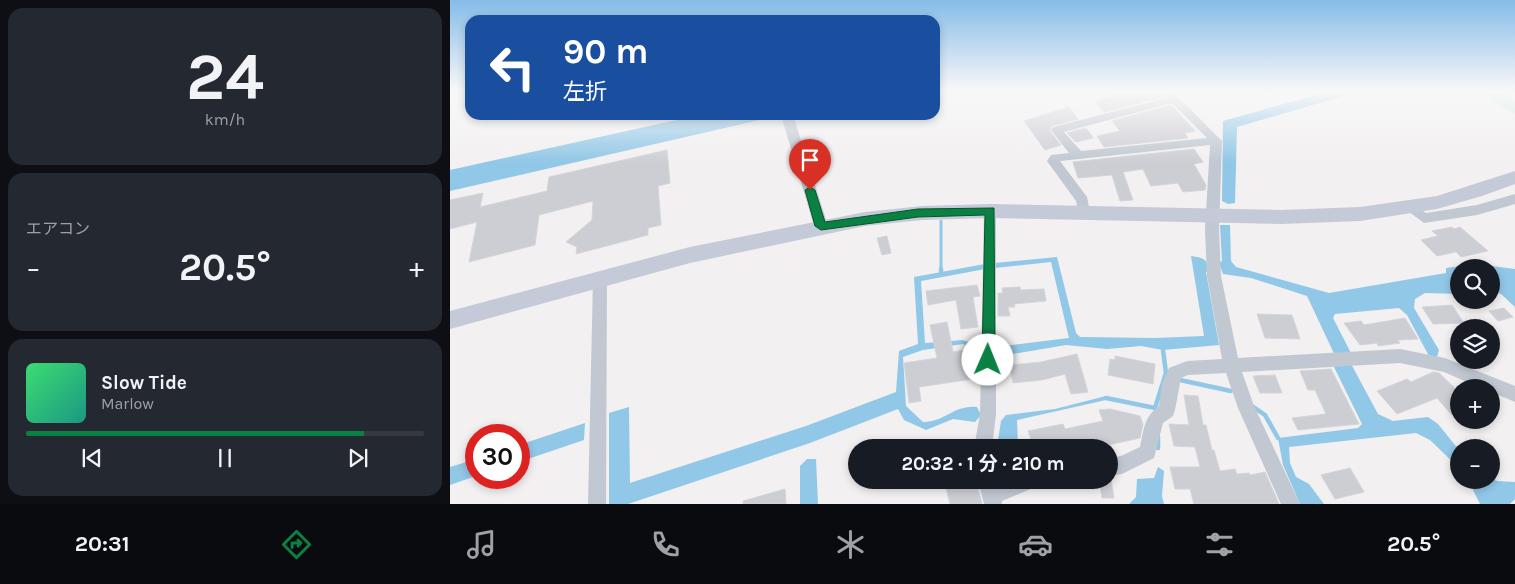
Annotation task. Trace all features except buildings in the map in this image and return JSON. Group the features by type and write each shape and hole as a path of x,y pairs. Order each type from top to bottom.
{"street":[{"path":"1078,156 1057,130 1105,116"},
{"path":"1190,116 1216,141 1213,215 1214,276 1231,364 1246,408 1290,504"},
{"path":"793,120 821,226"},
{"path":"1084,212 1082,200 1053,161 1055,158 1216,141"},
{"path":"450,320 694,253 821,226 918,213 990,211 1320,217 1385,213 1411,209 1487,189 1515,177"},
{"path":"1411,209 1424,218 1477,210 1515,199"},
{"path":"984,439 988,414 991,266 990,211"},
{"path":"596,504 600,278"},
{"path":"1118,466 1148,452 1155,419 1167,410 1170,384 1175,372 1187,368 1231,364 1400,356 1445,365 1515,394"},
{"path":"991,493 1004,489"}],"water":[{"path":"1242,116 1276,116 1237,127 1235,203 1228,204 1222,201 1223,121"},
{"path":"676,120 759,120 450,191 450,170"},
{"path":"1220,225 1230,225 1231,261 1236,267 1329,293 1446,273 1446,268 1450,267 1450,294 1425,293 1415,299 1414,308 1439,350 1437,357 1429,356 1407,315 1399,308 1335,314 1333,318 1351,353 1350,362 1378,414 1393,421 1428,417 1438,424 1450,439 1450,459 1430,440 1416,433 1289,447 1290,463 1296,477 1309,484 1324,504 1300,504 1283,465 1278,438 1358,428 1362,424 1333,365 1338,362 1307,296 1251,278 1223,274 1219,263 1222,261"},
{"path":"1191,256 1204,259 1208,266 1209,270 1206,272 1219,345 1163,350 1141,346 1107,349 1066,345 995,357 996,347 1069,338 1051,262 985,269 921,281 925,343 963,340 981,347 980,352 963,344 923,350 903,357 906,406 923,422 938,419 962,408 977,407 981,415 975,422 953,419 926,430 904,420 898,409 810,443 628,504 609,504 609,413 629,407 630,483 806,426 896,392 899,351 918,344 914,277 985,264 1057,257 1076,333 1080,337 1155,338 1204,336"},
{"path":"1500,267 1515,269 1515,307 1501,294"},
{"path":"1106,396 1106,400 1017,420 1018,439 998,439 1001,421 1006,415 1055,409"},
{"path":"585,423 584,440 530,458 530,441"},
{"path":"807,459 816,459 818,504 800,504 800,466"},
{"path":"465,462 465,480 450,485 450,467"},
{"path":"1158,467 1164,471 1162,496 1164,504 1129,504 1136,497 1137,479 1154,478"},
{"path":"1500,481 1515,482 1515,499 1510,504 1480,504 1472,489 1500,489"}],"waterway":[{"path":"941,221 941,272"},
{"path":"1106,398 1155,408 1166,373 1163,350"},
{"path":"1180,380 1231,391"},
{"path":"1249,404 1265,415 1278,438"},
{"path":"1158,437 1158,448"}],"route":[{"path":"810,190 821,226 918,213 990,211 991,276 988,360"}]}
